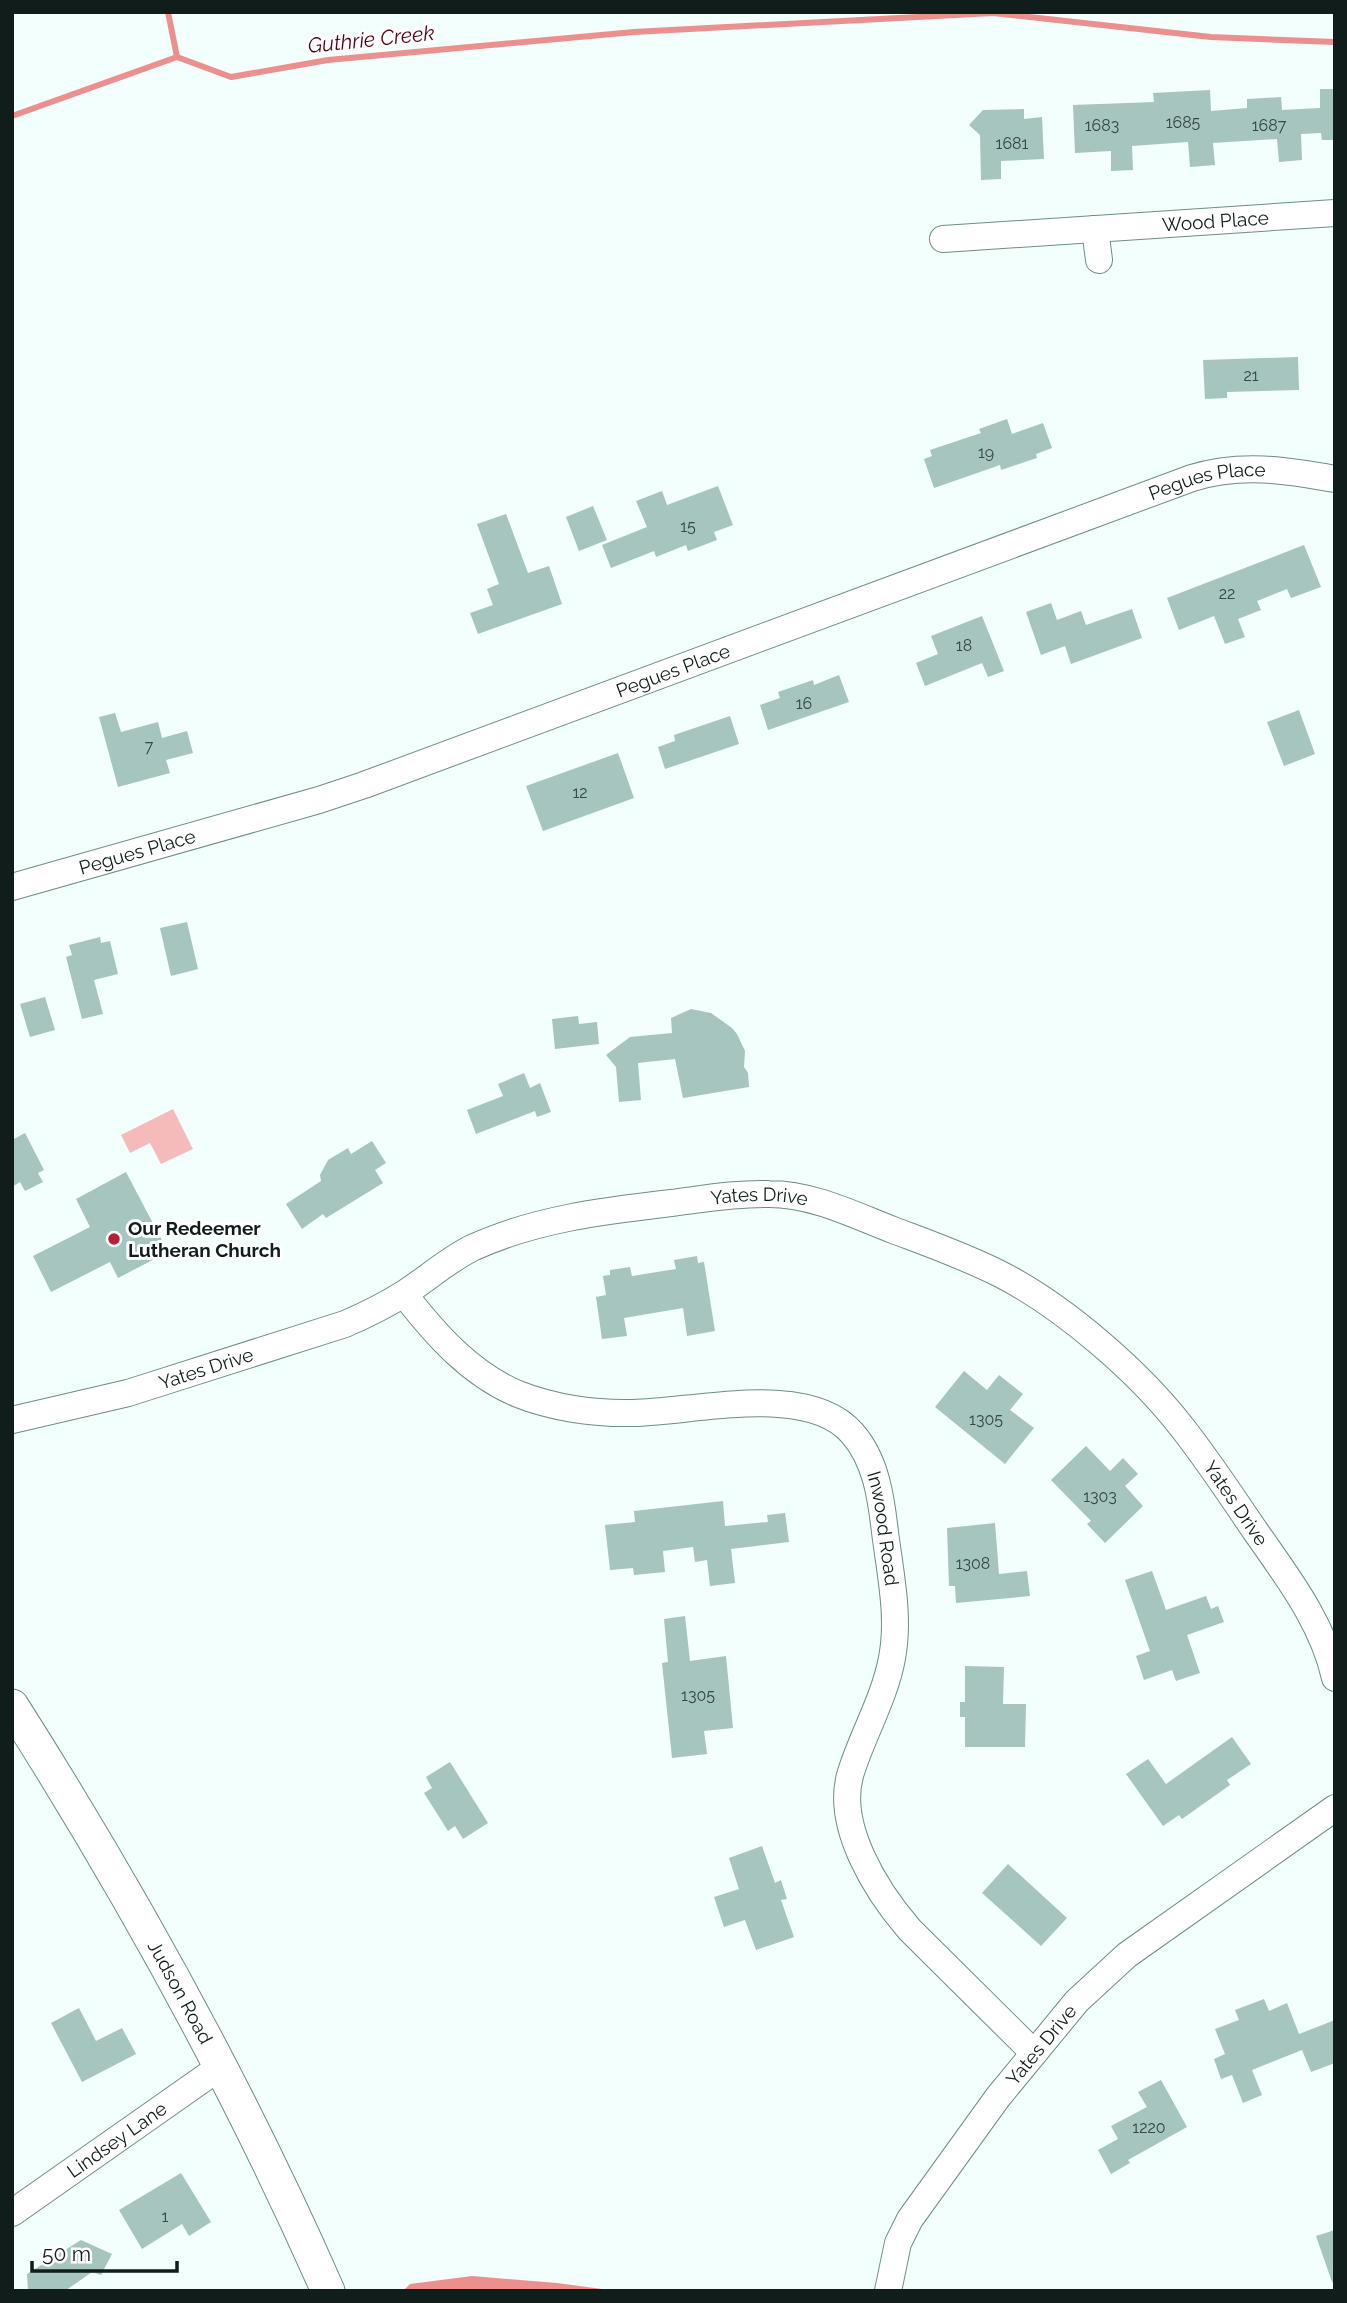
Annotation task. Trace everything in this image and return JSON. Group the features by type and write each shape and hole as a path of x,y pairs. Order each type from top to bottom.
{"main road":[{"name":"Judson Road","path":"12,1706 187,2005 274,2175 328,2291"}],"street":[{"name":"Wood Place","path":"943,239 1335,213"},
{"path":"1095,229 1099,260"},
{"name":"Pegues Place","path":"12,887 364,785 1192,478 1219,471 1248,468 1282,470 1335,479"},
{"name":"Yates Drive","path":"12,1419 128,1393 313,1335 372,1313 471,1249 514,1232 602,1211 731,1196 770,1194 806,1198 960,1255 1004,1276 1034,1294 1092,1338 1134,1376 1180,1424 1311,1614 1328,1651 1335,1678"},
{"name":"Inwood Road","path":"404,1294 431,1329 457,1353 493,1380 533,1399 579,1409 633,1413 755,1404 798,1405 836,1419 851,1431 869,1458 878,1488 893,1600 895,1639 888,1675 850,1776 850,1820 867,1868 891,1908 1034,2053"},
{"name":"Yates Drive","path":"888,2291 898,2243 910,2219 998,2097 1077,2001 1127,1955 1335,1808"},
{"name":"Lindsey Lane","path":"12,2213 219,2067"}],"shaded area":[{"path":"173,1109 193,1149 161,1164 150,1143 130,1153 121,1135"},
{"path":"472,2276 617,2291 403,2291 410,2284"}],"building":[{"path":"1320,89 1335,89 1335,140 1322,140 1321,133 1301,134 1302,160 1279,162 1277,139 1213,143 1215,165 1190,167 1188,142 1132,146 1133,170 1111,171 1111,151 1075,153 1073,105 1154,102 1153,93 1210,90 1211,111 1247,108 1247,99 1281,97 1282,110 1320,108"},
{"path":"1024,109 1024,119 1042,117 1044,159 1001,161 1001,179 981,180 980,135 969,125 983,110"},
{"path":"1298,357 1299,390 1227,392 1227,398 1205,399 1203,360"},
{"path":"1007,419 1012,434 1043,423 1052,448 1036,454 1037,458 1001,470 1000,465 934,488 924,459 932,456 930,450 981,433 979,429"},
{"path":"718,486 733,525 714,532 717,540 688,551 686,545 656,557 654,551 611,568 602,545 647,527 636,501 662,491 667,505"},
{"path":"593,506 607,540 579,551 566,517"},
{"path":"506,514 528,573 549,566 562,604 478,634 470,613 493,605 487,589 499,584 477,524"},
{"path":"1304,545 1321,587 1291,598 1287,589 1257,601 1261,610 1238,619 1245,637 1225,644 1214,616 1179,630 1167,598"},
{"path":"1051,603 1057,620 1081,611 1086,625 1132,609 1142,638 1071,664 1065,646 1041,655 1026,612"},
{"path":"982,616 1004,671 988,677 982,663 925,686 916,663 938,654 931,636"},
{"path":"839,675 849,702 768,730 760,705 780,698 778,692 813,680 814,685"},
{"path":"1299,710 1315,754 1284,766 1267,722"},
{"path":"115,713 121,732 158,722 162,738 187,731 193,753 166,760 170,773 118,787 99,717"},
{"path":"730,716 739,744 665,769 658,747 675,741 674,735"},
{"path":"618,753 634,798 543,831 526,786"},
{"path":"187,922 198,969 171,976 160,928"},
{"path":"100,937 101,943 110,941 118,974 94,980 103,1014 82,1019 66,957 72,955 69,945"},
{"path":"45,997 55,1030 30,1037 20,1004"},
{"path":"691,1009 711,1013 737,1034 745,1051 744,1067 748,1073 749,1087 683,1098 675,1059 638,1063 641,1100 619,1102 616,1067 606,1055 630,1037 672,1033 671,1018"},
{"path":"578,1016 579,1024 597,1022 599,1044 555,1049 552,1019"},
{"path":"524,1073 530,1088 540,1083 551,1112 537,1117 535,1111 476,1134 467,1110 503,1096 498,1084"},
{"path":"25,1133 44,1170 38,1173 43,1182 25,1191 20,1182 12,1187 12,1140"},
{"path":"372,1141 386,1163 375,1170 383,1183 326,1218 323,1214 302,1229 286,1204 321,1181 320,1175 328,1160 348,1148 351,1154"},
{"name":"Our Redeemer Lutheran Church","path":"126,1172 168,1252 118,1278 110,1262 51,1292 33,1256 90,1227 76,1199"},
{"path":"697,1256 698,1263 704,1262 715,1331 687,1336 683,1308 624,1318 627,1336 602,1339 596,1297 606,1295 603,1276 610,1275 610,1270 630,1267 632,1276 676,1269 674,1260"},
{"path":"964,1371 987,1390 999,1375 1023,1394 1010,1410 1034,1428 1005,1464 935,1407"},
{"path":"1086,1446 1110,1471 1123,1458 1138,1474 1125,1486 1143,1506 1105,1543 1087,1524 1091,1521 1051,1480"},
{"path":"723,1501 725,1526 768,1522 767,1515 785,1513 789,1542 731,1549 735,1583 710,1586 707,1560 695,1562 693,1547 663,1551 665,1572 634,1575 633,1568 610,1570 605,1525 635,1522 634,1511"},
{"path":"995,1523 999,1574 1027,1571 1030,1596 956,1603 955,1586 949,1586 947,1528"},
{"path":"1152,1571 1166,1610 1206,1596 1211,1609 1218,1606 1224,1622 1187,1635 1200,1673 1176,1681 1172,1670 1144,1680 1136,1656 1150,1651 1125,1580"},
{"path":"685,1616 690,1661 726,1656 733,1728 704,1731 707,1754 672,1758 662,1663 668,1662 664,1619"},
{"path":"965,1666 1004,1667 1003,1704 1026,1704 1025,1747 965,1747 965,1717 960,1717 960,1702 965,1702"},
{"path":"1232,1737 1251,1764 1227,1780 1230,1785 1182,1819 1179,1815 1163,1826 1126,1774 1148,1759 1166,1784"},
{"path":"450,1762 488,1823 463,1839 455,1826 448,1831 424,1793 432,1788 426,1777"},
{"path":"762,1846 775,1883 781,1880 787,1899 781,1900 794,1937 756,1950 745,1920 724,1927 714,1897 739,1889 729,1858"},
{"path":"1008,1864 1067,1918 1041,1946 982,1893"},
{"path":"1264,1999 1269,2011 1287,2003 1299,2034 1335,2020 1335,2063 1311,2072 1302,2050 1252,2070 1262,2095 1243,2103 1232,2075 1221,2079 1214,2059 1225,2054 1215,2029 1239,2020 1235,2010"},
{"path":"79,2008 96,2041 122,2028 136,2054 82,2082 51,2023"},
{"path":"1161,2080 1187,2127 1128,2160 1130,2163 1111,2174 1098,2150 1118,2139 1111,2126 1147,2107 1138,2092"},
{"path":"181,2173 211,2222 189,2236 182,2224 142,2249 119,2210"},
{"path":"1335,2230 1335,2282 1332,2282 1316,2236"},
{"path":"81,2240 112,2254 101,2275 92,2272 65,2291 28,2291 27,2274"}],"waterway":[{"path":"168,12 177,57"},
{"name":"Guthrie Creek","path":"12,116 177,57 231,77 328,60 634,32 993,13 1211,37 1335,42"}],"place":[{"name":"Our Redeemer Lutheran Church","path":"114,1239"}]}
